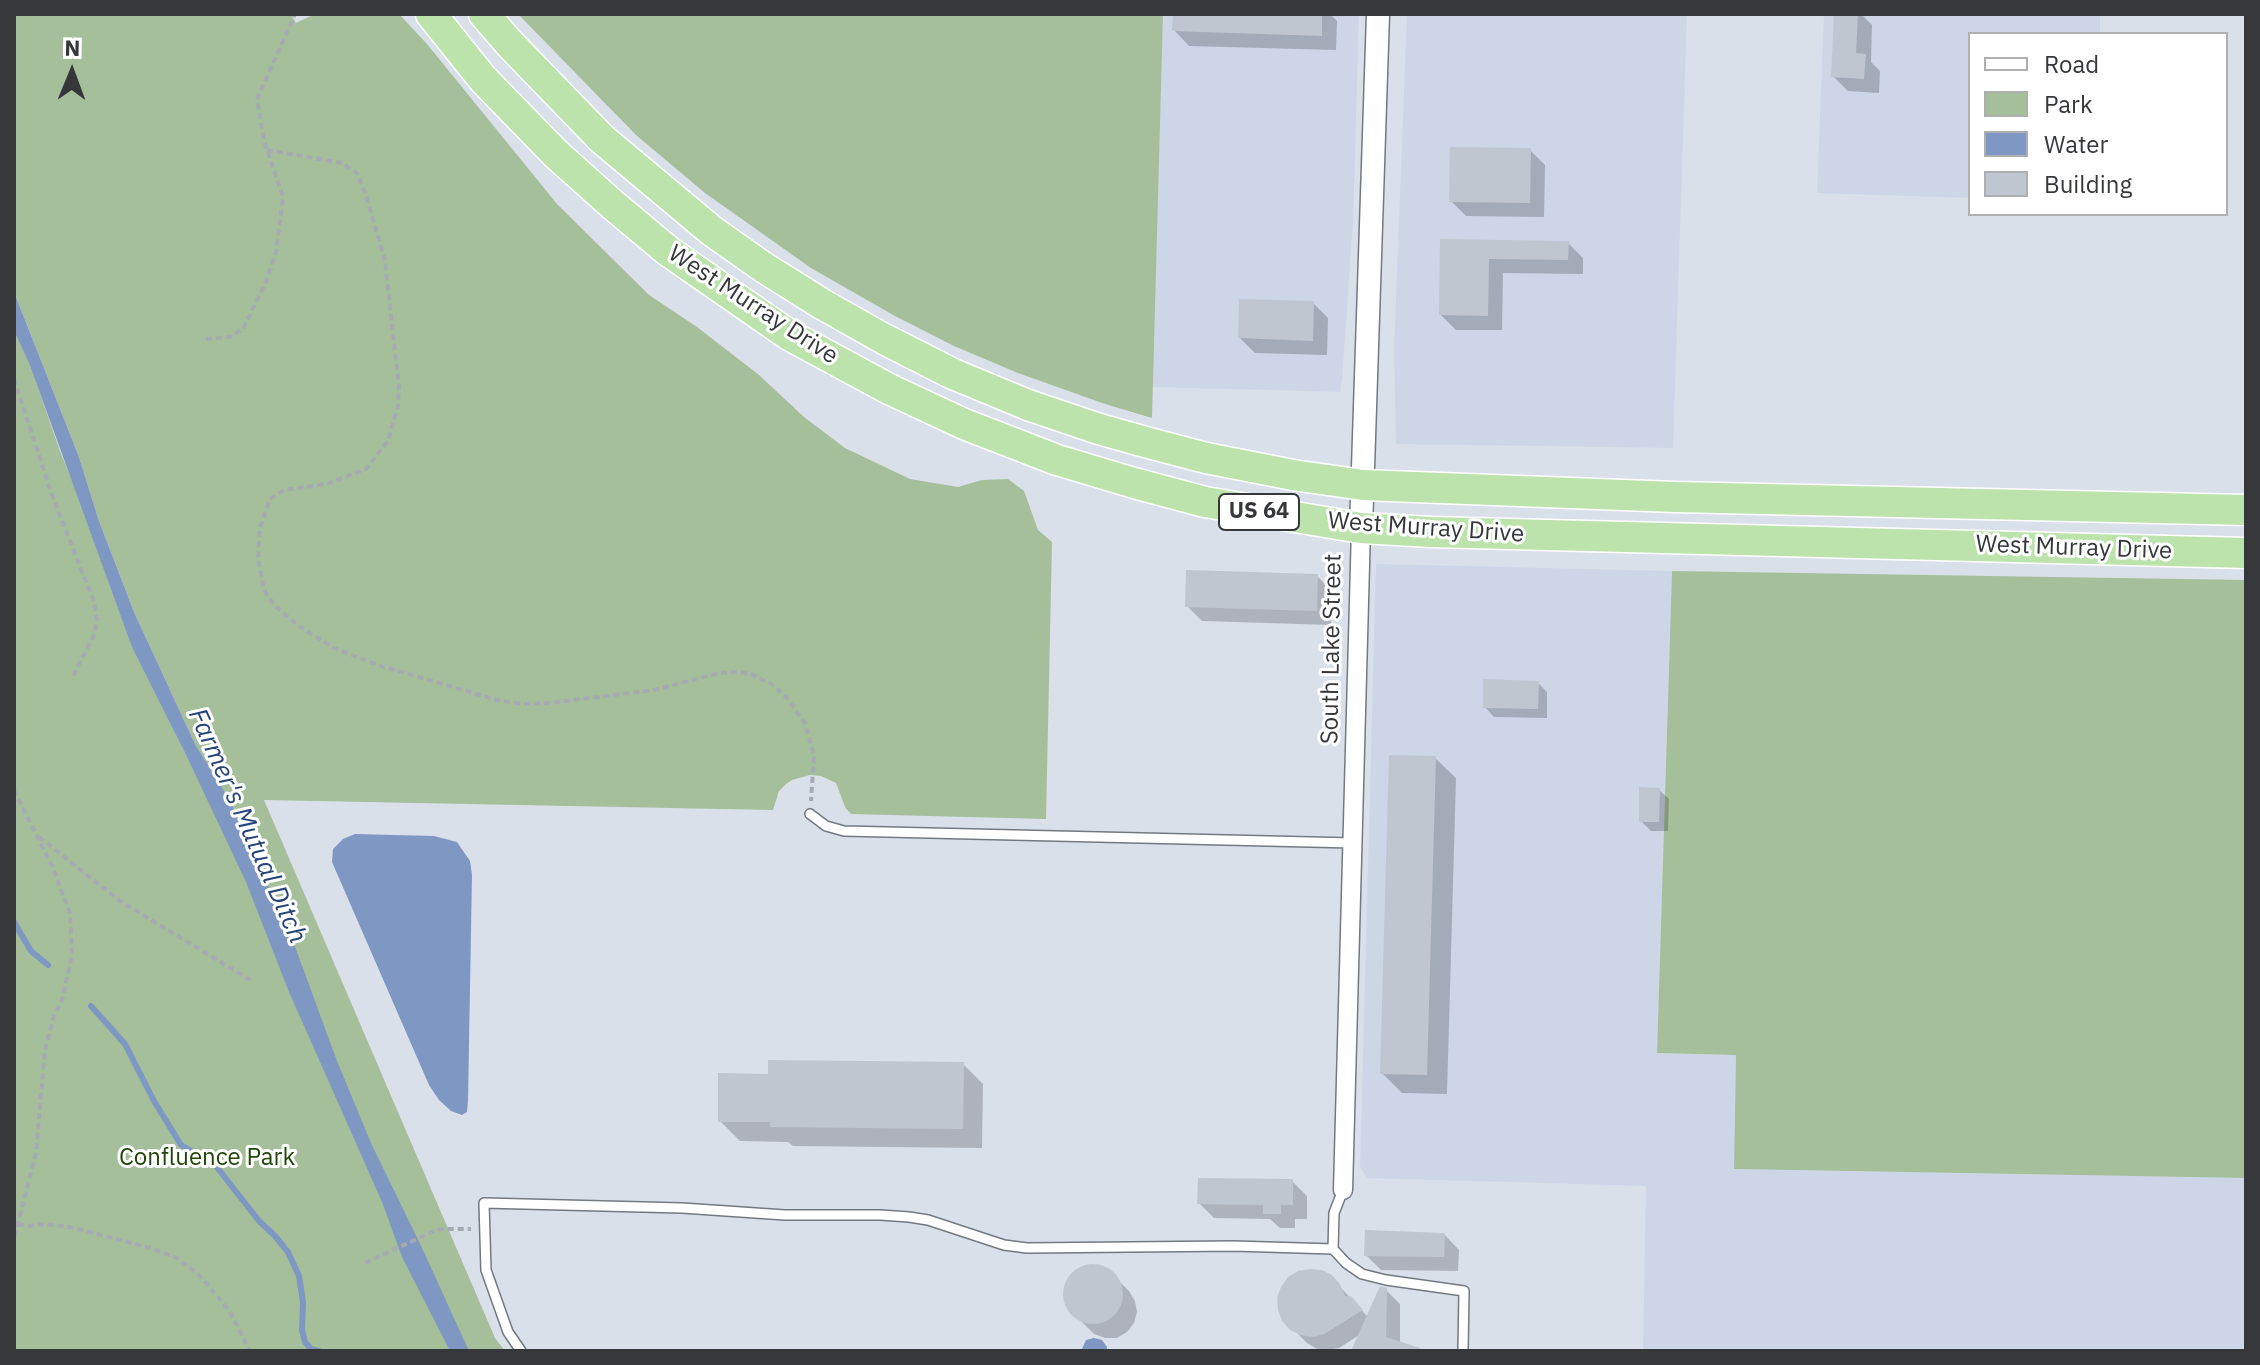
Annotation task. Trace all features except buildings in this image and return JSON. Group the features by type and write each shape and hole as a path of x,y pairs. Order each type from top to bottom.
{"highway":[{"name":"West Murray Drive","path":"431,14 483,79 556,154 668,251 789,335 889,389 964,424 1057,460 1134,483 1205,502 1361,528 2246,553"},
{"name":"West Murray Drive","path":"484,14 602,139 712,231 763,267 884,339 953,374 1028,405 1099,429 1206,458 1363,485 1660,496 2246,510"}],"street":[{"name":"South Lake Street","path":"1343,1190 1378,14"}],"lane":[{"path":"810,814 826,826 844,831 1353,843"},
{"path":"1343,1190 1334,1213 1333,1249 1362,1274 1464,1291 1463,1351"},
{"path":"521,1351 508,1332 486,1270 484,1203 682,1208 785,1215 895,1216 928,1220 1004,1245 1027,1248 1234,1246 1333,1249"}],"path":[{"path":"206,339 229,337 243,329 266,282 276,252 283,197 264,141 257,99 295,14"},
{"path":"267,150 342,163 357,173 385,261 399,387 398,406 388,441 366,469 327,484 284,490 270,499 260,528 258,558 264,590 275,606 300,627 334,648 378,665 497,700 523,704 654,690 719,673 751,674 773,685 805,723 814,756 810,814"},
{"path":"14,379 52,495 94,602 97,620 94,635 72,678"},
{"path":"14,790 52,866 70,913 72,955 62,1000 54,1016 45,1050 36,1153 14,1239"},
{"path":"36,835 120,901 252,981"},
{"path":"18,1224 70,1227 177,1258 198,1274 229,1310 250,1351"},
{"path":"365,1263 434,1231 485,1229"}],"shaded area":[{"path":"1163,14 1359,14 1353,223 1340,392 1152,387"},
{"path":"1407,14 1687,14 1673,448 1396,444 1394,349"},
{"path":"1824,14 2100,14 2100,32 1968,32 1968,198 1817,193"},
{"path":"1376,564 1672,571 1657,1053 1736,1055 1734,1169 2246,1178 2246,1351 1643,1351 1646,1186 1367,1178 1360,1167"}],"green space":[{"name":"Confluence Park","path":"14,14 291,14 296,23 315,14 399,14 557,204 649,295 759,375 804,417 845,448 910,479 958,487 982,480 1008,479 1024,491 1038,530 1052,542 1046,819 851,814 836,783 810,775 786,784 779,791 773,810 264,800 495,1338 505,1351 14,1351 14,331 174,730 188,759 228,798 195,744 134,612 99,521 79,457 14,292"},
{"path":"518,14 1163,14 1152,418 1018,373 954,346 811,268 705,193 636,135"},
{"path":"1672,571 2246,580 2246,1178 1734,1169 1736,1055 1657,1053"}],"water":[{"path":"14,292 79,457 99,521 134,612 195,744 229,799 243,829 293,941 371,1143 469,1351 450,1351 402,1257 382,1202 289,992 246,882 132,647 29,363 14,331"},
{"path":"355,834 434,836 457,842 470,861 468,1101 467,1112 462,1115 451,1111 429,1085 332,862 333,849 343,839"},
{"path":"1086,1340 1102,1340 1107,1351 1081,1351"}],"waterway":[{"path":"14,922 31,951 48,965"},
{"path":"91,1006 125,1044 181,1145 216,1166 288,1252 299,1276 305,1342 311,1349 319,1351"}],"water label":[{"name":"Farmer's Mutual Ditch","path":"247,826"}]}
